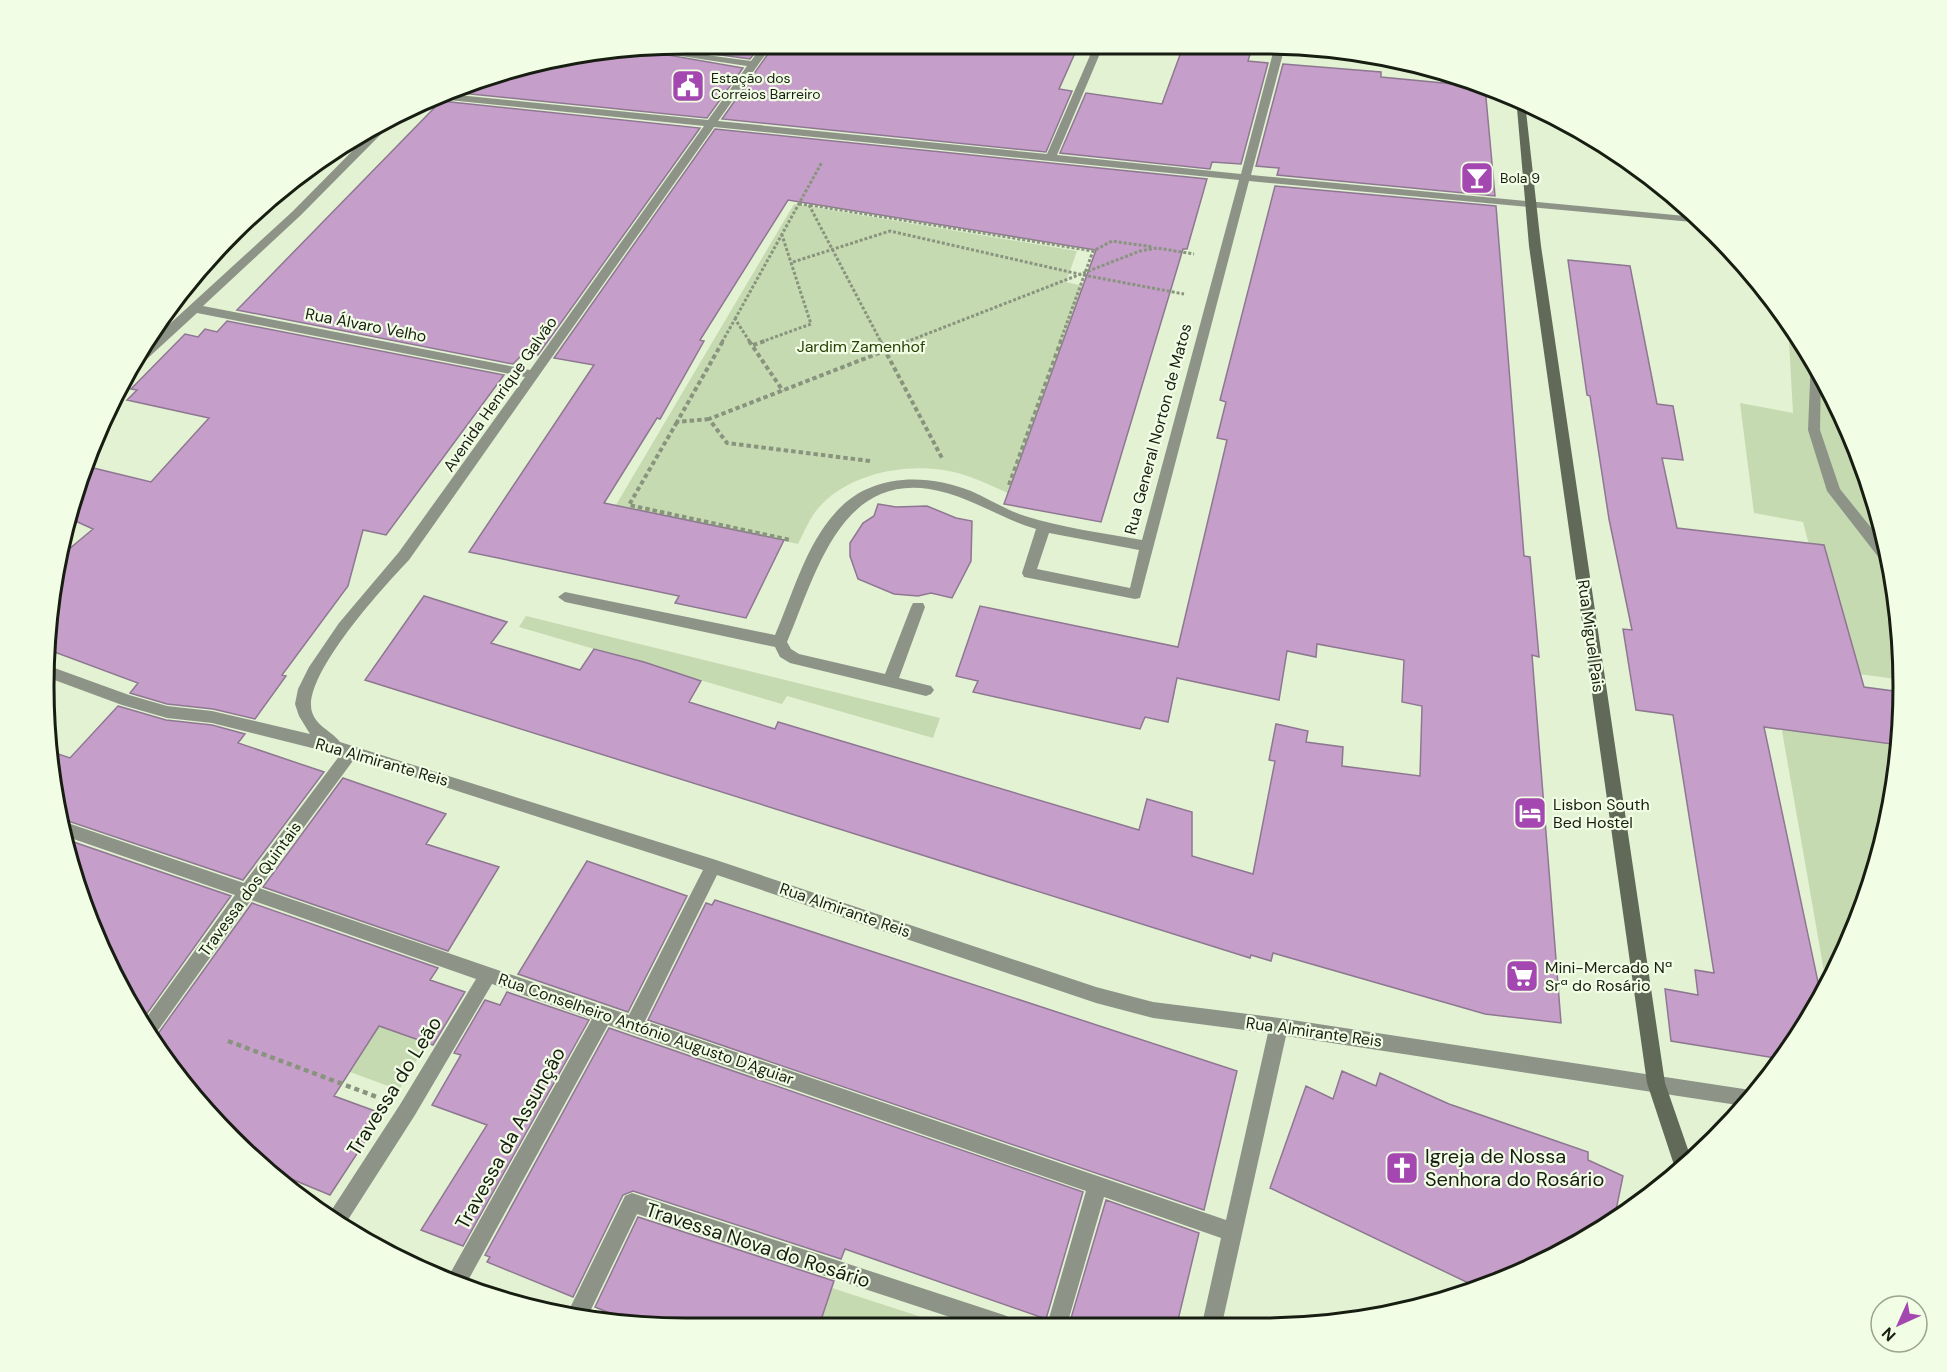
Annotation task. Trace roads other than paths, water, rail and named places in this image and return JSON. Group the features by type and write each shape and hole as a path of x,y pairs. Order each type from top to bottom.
{"street":[{"path":"682,54 753,64"},
{"name":"Avenida Henrique Galvão","path":"352,751 327,740 311,726 303,704 308,683 376,585 404,556 760,54"},
{"path":"1050,159 1096,54"},
{"name":"Rua General Norton de Matos","path":"780,642 821,547 840,515 853,502 893,485 917,483 942,486 967,495 1003,514 1044,526 1147,546 1221,259 1277,54"},
{"path":"455,98 1050,159 1686,219"},
{"name":"Rua Miguel Pais","path":"1521,110 1534,246 1656,1083 1681,1158"},
{"path":"156,343 297,213 370,139"},
{"name":"Rua Álvaro Velho","path":"192,308 534,375"},
{"path":"1815,382 1814,430 1834,490 1876,544"},
{"path":"1044,526 1029,573 1135,594 1147,546"},
{"path":"565,597 780,642 785,653 795,659 926,690"},
{"path":"890,681 918,607"},
{"name":"Rua Almirante Reis","path":"54,674 127,701 167,712 212,717 352,751 714,866 1119,1001 1163,1012 1279,1026 1741,1096"},
{"name":"Travessa dos Quintais","path":"153,1024 352,751"},
{"name":"Rua Conselheiro António Augusto D'Aguiar","path":"71,831 489,974 1096,1187 1232,1232"},
{"path":"634,1025 714,866"},
{"name":"Travessa do Leão","path":"340,1214 408,1109 489,974"},
{"name":"Travessa da Assunção","path":"460,1276 604,1015"},
{"path":"1213,1318 1279,1026"},
{"path":"1059,1318 1096,1187"},
{"name":"Travessa Nova do Rosário","path":"580,1309 632,1203 983,1318"}],"place":[{"name":"Estação dos Correios Barreiro","path":"688,86"},
{"name":"Bola 9","path":"1477,178"},
{"name":"Lisbon South Bed Hostel","path":"1530,813"},
{"name":"Mini-Mercado Nª Srª do Rosário","path":"1522,976"},
{"name":"Igreja de Nossa Senhora do Rosário","path":"1402,1168"}],"park label":[{"name":"Jardim Zamenhof","path":"861,346"}]}
